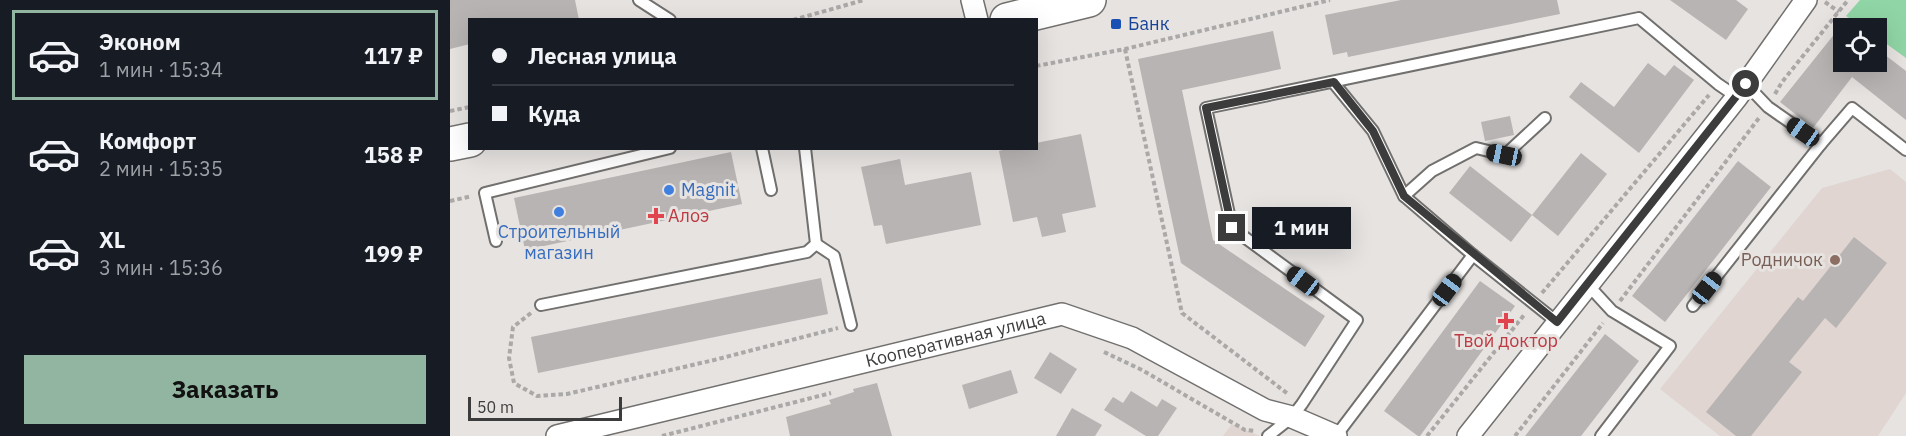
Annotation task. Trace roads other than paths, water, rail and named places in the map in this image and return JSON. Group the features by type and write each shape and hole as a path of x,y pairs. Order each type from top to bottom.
{"main road":[{"path":"1015,18 1089,0"},
{"path":"450,144 468,140"}],"street":[{"path":"972,0 976,18"},
{"path":"1468,436 1742,90 1806,0"},
{"name":"Кооперативная улица","path":"557,436 1062,314 1132,338 1265,410 1297,410 1336,436"}],"lane":[{"path":"639,0 667,18"},
{"path":"1270,435 1297,410 1356,320 1232,228 1206,108 1640,18 1718,84 1742,90 1821,144"},
{"path":"1334,82 1373,131 1404,196 1557,322"},
{"path":"1693,306 1852,108 1906,150"},
{"path":"1404,196 1432,171 1476,148 1504,155 1545,118"},
{"path":"496,241 485,193 662,150"},
{"path":"762,150 771,190"},
{"path":"805,150 816,244 834,256 850,325"},
{"path":"541,305 807,252 816,244"},
{"path":"1336,436 1473,255"},
{"path":"1588,285 1612,311 1670,346 1601,436"}],"place":[{"name":"Банк","path":"1116,24"},
{"name":"Magnit","path":"669,190"},
{"name":"Строительный магазин","path":"559,212"},
{"name":"Алоэ","path":"656,216"},
{"name":"Родничок","path":"1835,260"},
{"name":"Твой доктор","path":"1506,321"}]}
